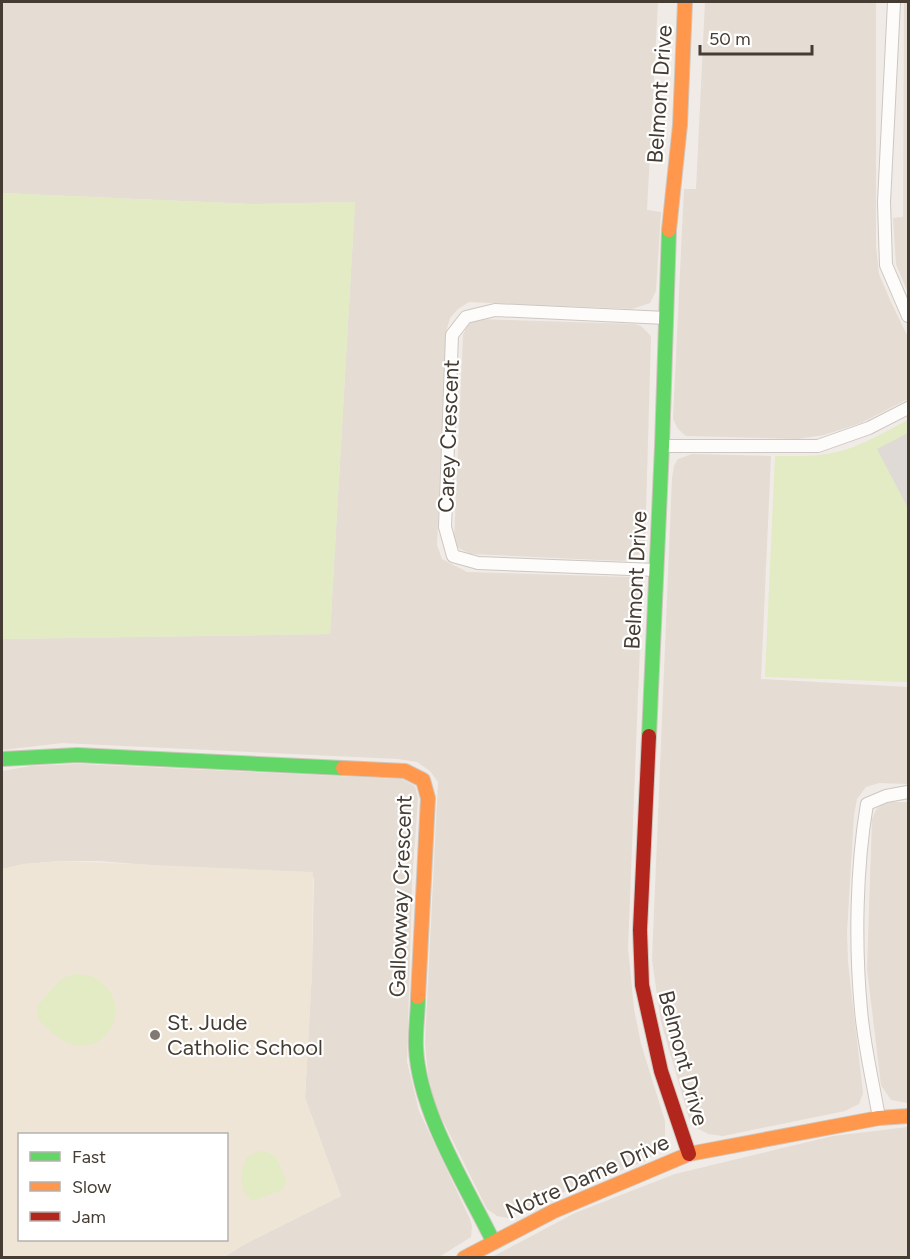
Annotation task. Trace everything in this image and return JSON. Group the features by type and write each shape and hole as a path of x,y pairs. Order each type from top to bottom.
{"street":[{"name":"Belmont Drive","path":"686,2 680,125 669,220 662,446 640,930 642,985 661,1071 689,1154"},
{"path":"894,2 884,202 886,265 909,316"},
{"name":"Carey Crescent","path":"656,570 478,563 453,556 445,527 452,336 466,317 495,310 666,318"},
{"path":"662,446 818,446 869,428 909,408"},
{"name":"Gallowway Crescent","path":"2,759 77,754 405,771 423,780 428,798 416,1049 423,1090 437,1129 493,1241"},
{"path":"879,1118 861,1011 858,934 862,831 867,804 886,796 909,792"},
{"name":"Notre Dame Drive","path":"464,1257 554,1211 689,1154 879,1118 909,1116"}],"shaded area":[{"path":"2,2 658,2 647,210 661,212 656,291 650,303 632,309 469,302 450,318 446,332 437,545 442,559 467,572 630,577 638,583 642,594 628,948 634,1009 641,1044 665,1121 665,1139 659,1150 646,1161 573,1188 507,1218 497,1216 487,1209 434,1103 428,1074 425,1043 438,782 430,771 417,762 398,759 62,743 2,750 2,639 330,634 355,202 251,204 2,193"},
{"path":"705,2 876,2 876,246 879,274 908,337 908,399 861,423 824,435 798,439 686,436 678,429 673,419 684,189 696,189"},
{"path":"904,2 908,2 908,293 896,264 893,218 903,217"},
{"path":"478,319 635,324 641,326 651,336 645,545 640,554 631,560 470,554 457,547 454,538 463,335 468,324"},
{"path":"908,433 908,508 877,449"},
{"path":"692,454 771,456 761,679 908,687 908,784 879,783 866,787 857,799 854,815 847,932 848,962 863,1093 859,1104 845,1111 723,1136 708,1134 697,1128 689,1118 661,1022 652,960 672,478 678,459"},
{"path":"79,764 402,779 415,786 418,799 412,882 407,1062 419,1111 470,1219 471,1237 439,1257 224,1257 245,1244 341,1196 305,1098 312,971 314,878 99,861 24,864 2,869 2,771 31,766"},
{"path":"908,802 908,1103 891,1100 881,1085 867,969 872,819 882,804"},
{"name":"St. Jude Catholic School","path":"61,861 313,872 312,971 305,1098 341,1196 245,1244 224,1257 2,1257 2,869 24,864"},
{"path":"908,1127 908,1257 492,1257 575,1213 675,1174 833,1136"}],"green space":[{"path":"2,193 251,204 355,202 330,634 2,639"},
{"path":"908,420 908,682 765,677 775,456 828,454 845,450"},
{"path":"74,974 91,976 106,987 113,998 115,1011 113,1024 106,1035 96,1042 83,1046 64,1041 38,1020 37,1006 61,979"},
{"path":"262,1150 276,1156 287,1182 282,1190 253,1201 242,1186 243,1168 247,1156"}],"traffic: fast":[{"path":"649,736 669,230"},
{"path":"2,759 77,755 343,768"},
{"path":"418,997 416,1048 425,1097 445,1147 493,1241"}],"traffic: slow":[{"path":"669,230 680,125 685,2"},
{"path":"343,768 405,771 423,780 428,798 418,997"},
{"path":"464,1258 554,1211 689,1154 879,1118 908,1116"}],"traffic: jam":[{"path":"649,736 640,930 642,985 661,1071 689,1154"}],"place":[{"name":"St. Jude Catholic School","path":"155,1035"}]}
